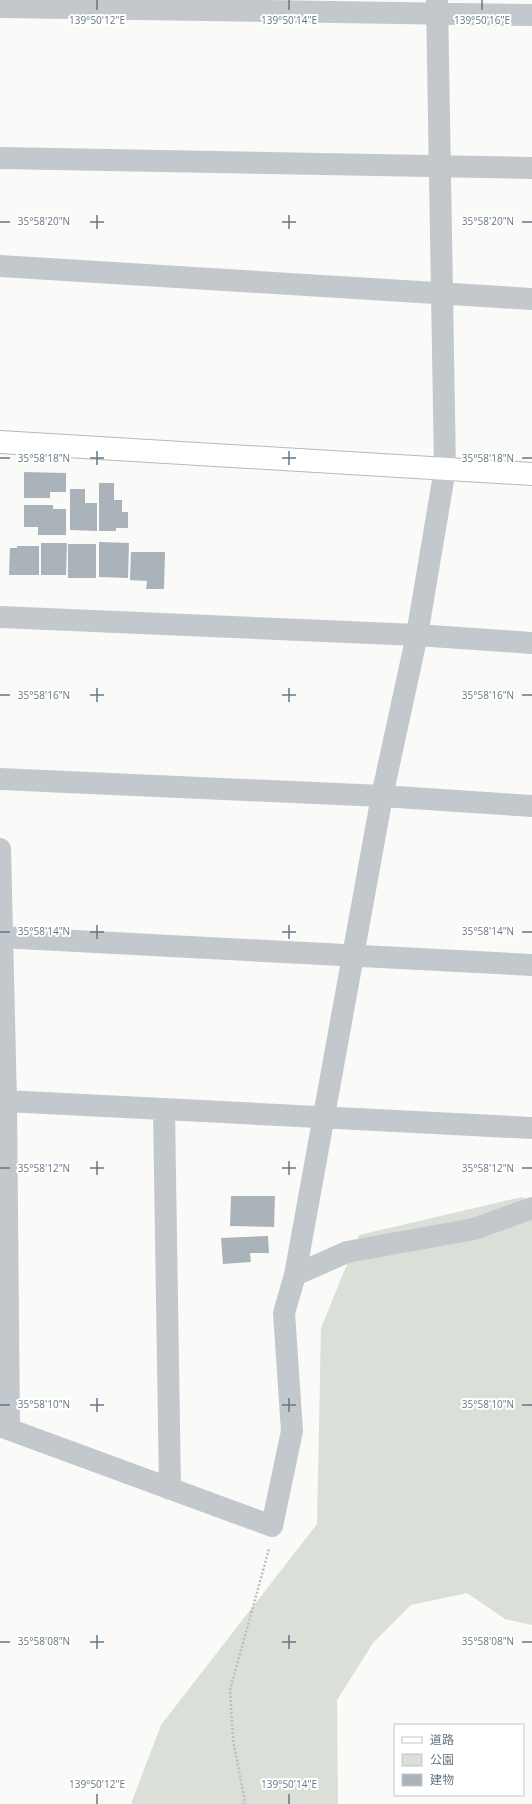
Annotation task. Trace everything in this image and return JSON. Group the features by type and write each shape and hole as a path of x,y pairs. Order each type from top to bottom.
{"street":[{"path":"0,7 437,7 532,16"},
{"path":"0,849 6,1101 5,1428 272,1526 292,1431 284,1313 295,1275 355,955 382,796 417,636 445,469 441,166 437,7"},
{"path":"0,158 532,168"},
{"path":"0,266 532,300"},
{"path":"0,442 532,474"},
{"path":"0,617 417,636 532,643"},
{"path":"0,779 382,796 532,806"},
{"path":"1,937 532,965"},
{"path":"6,1101 324,1119 532,1128"},
{"path":"164,1110 170,1489"},
{"path":"295,1275 347,1252 474,1229 532,1208"}],"path":[{"path":"244,1804 245,1802 234,1740 230,1690 257,1587 271,1542 272,1526"}],"green space":[{"path":"522,1197 532,1202 532,1625 505,1619 467,1593 411,1605 373,1643 337,1700 338,1804 131,1804 161,1725 317,1524 321,1328 359,1235"}],"building":[{"path":"24,472 66,473 66,492 50,492 50,498 24,498"},
{"path":"99,483 114,483 114,500 122,500 122,512 128,512 128,528 116,528 116,531 99,531"},
{"path":"70,489 85,489 85,503 97,503 97,531 70,530"},
{"path":"24,505 53,505 53,509 66,509 66,535 38,535 38,527 24,527"},
{"path":"99,542 129,543 128,578 99,577"},
{"path":"41,543 67,543 66,575 41,575"},
{"path":"68,544 96,544 96,578 68,578"},
{"path":"17,546 39,546 39,575 9,575 10,548 17,548"},
{"path":"131,552 165,552 164,589 146,589 147,581 130,580"},
{"path":"231,1196 275,1196 274,1227 230,1226"},
{"path":"268,1236 269,1253 250,1253 251,1262 223,1264 221,1238"}]}
